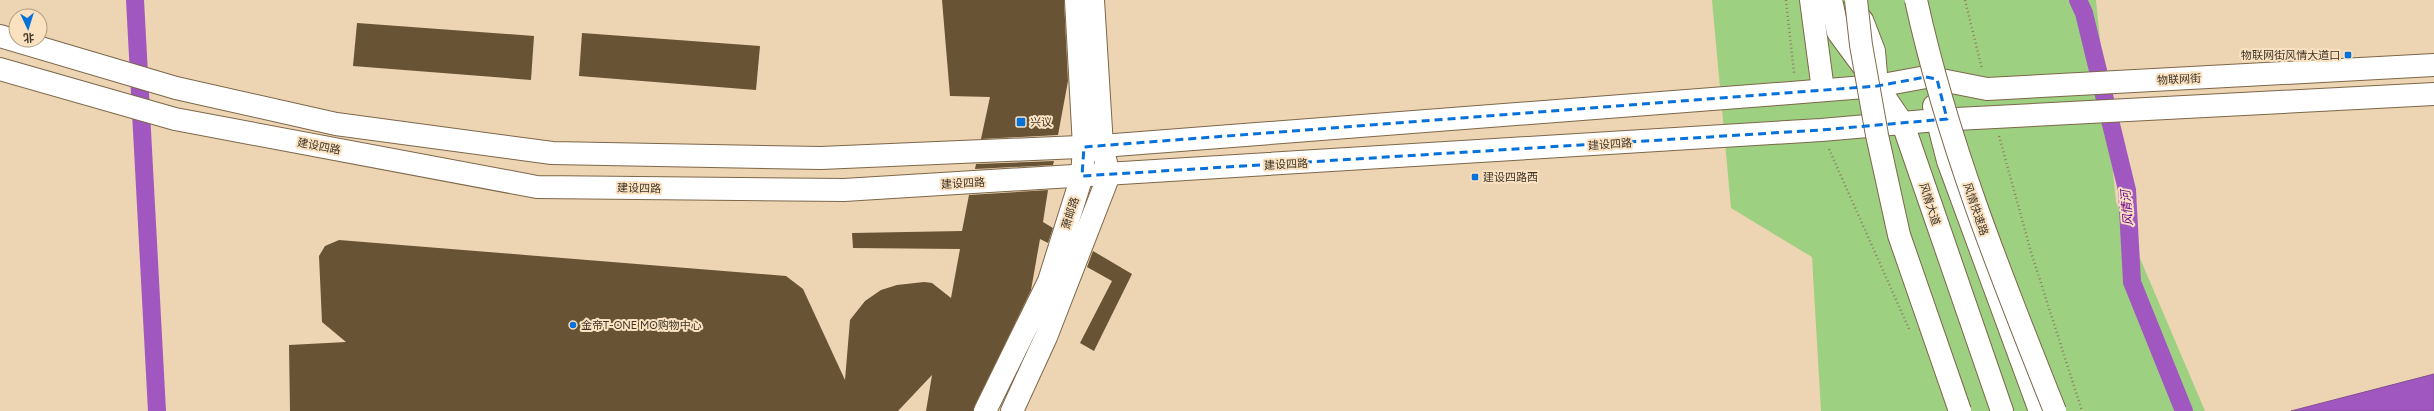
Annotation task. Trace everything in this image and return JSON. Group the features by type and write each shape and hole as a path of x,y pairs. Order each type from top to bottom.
{"main road":[{"name":"萧邮路","path":"985,411 1049,281 1093,146 1076,0"},
{"path":"1012,411 1046,337 1109,175 1093,146 1093,0"},
{"path":"1811,0 1823,90"},
{"path":"1830,0 1838,32 1877,86"},
{"path":"1856,0 1861,45 1876,128 1899,235 1960,411"},
{"name":"风情大道","path":"1856,0 1874,51 1877,86 1903,124 2002,411"},
{"path":"1912,4 1926,78 1948,161 2040,411"},
{"name":"风情快速路","path":"1912,4 1952,139 1992,253 2055,411"},
{"path":"0,36 176,88 336,124 552,153 821,158 1093,146 1877,86 1926,78"},
{"name":"物联网街","path":"1926,78 1987,89 2434,65"},
{"name":"建设四路","path":"0,69 175,119 537,187 844,190 1109,175 1821,130 1937,120"},
{"path":"1937,120 2434,94"}],"path":[{"path":"1786,0 1796,91"},
{"path":"1965,0 1987,89"},
{"path":"1994,116 2031,252 2082,411"},
{"path":"1821,130 1912,334"}],"highlighted area":[{"path":"1926,77 1937,79 1947,119 1821,130 1082,176 1084,147 1877,86"}],"green space":[{"path":"1712,0 2096,0 2116,202 2205,411 1821,411 1812,257 1731,208"}],"shaded area":[{"path":"2434,374 2434,411 2291,411"}],"building":[{"path":"942,0 1064,0 1068,81 1058,135 981,139 990,97 950,96"},
{"path":"357,23 534,36 531,80 353,66"},
{"path":"582,33 760,46 756,90 579,76"},
{"path":"1054,161 1053,165 975,169 976,164"},
{"name":"金帝T-ONE MO购物中心","path":"1048,190 1043,222 1053,228 1048,243 1040,239 1031,290 973,411 926,411 932,375 898,411 290,411 289,345 346,342 322,322 319,256 325,246 339,240 786,276 803,289 845,380 850,320 865,301 881,290 897,285 924,282 932,283 951,298 960,249 853,248 852,233 962,231 969,195"},
{"path":"1093,251 1132,274 1094,351 1080,343 1112,281 1087,267"}],"waterway":[{"path":"135,0 157,411"},
{"name":"风情河","path":"2078,0 2084,13 2127,190 2132,282 2184,411"}],"place":[{"name":"物联网街风情大道口","path":"2348,55"},
{"name":"兴议","path":"1021,122"},
{"name":"建设四路西","path":"1475,177"},
{"name":"金帝T-ONE MO购物中心","path":"573,325"}]}
